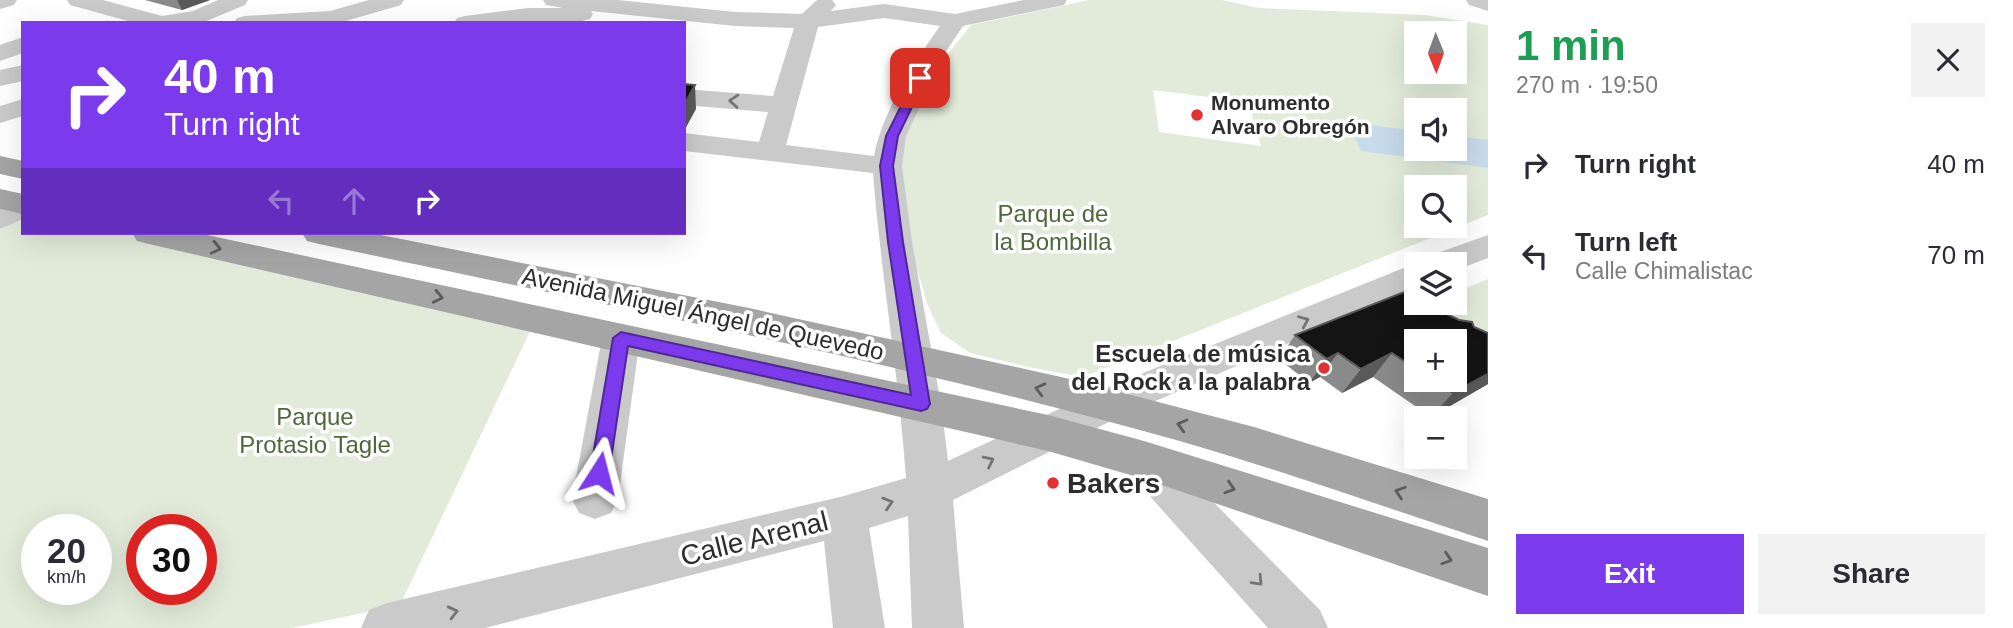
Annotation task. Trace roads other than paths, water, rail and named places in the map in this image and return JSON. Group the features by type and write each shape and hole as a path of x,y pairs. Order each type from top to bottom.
{"main road":[{"path":"0,165 21,170"},
{"path":"0,199 21,204"},
{"name":"Avenida Miguel Ángel de Quevedo","path":"158,235 1048,433 1144,460 1488,572"},
{"name":"Avenida Miguel Ángel de Quevedo","path":"328,235 915,359 1106,405 1248,443 1488,520"}],"street":[{"path":"0,2 6,0"},
{"path":"78,0 155,21"},
{"path":"174,21 198,17 237,0"},
{"path":"306,21 336,20 393,0"},
{"path":"362,21 413,0"},
{"path":"554,0 649,10"},
{"path":"770,152 808,21 829,0"},
{"path":"926,0 955,22"},
{"path":"481,21 528,15 625,14 697,7 735,19 808,21 884,11 955,22 1056,0"},
{"path":"1477,0 1488,4"},
{"path":"78,21 108,8"},
{"path":"938,628 930,490 921,404 895,242 887,166 892,136 933,53 955,22"},
{"path":"0,54 21,45"},
{"path":"0,78 21,73"},
{"path":"686,97 783,105"},
{"path":"0,115 21,108"},
{"path":"0,125 21,118"},
{"path":"686,142 887,166"},
{"path":"0,219 21,206"},
{"path":"1467,254 1488,246"},
{"name":"Calle Arenal","path":"387,628 844,516 930,490 1106,405 1372,291 1404,292"},
{"path":"595,499 621,338"},
{"path":"1144,460 1302,628"},
{"path":"844,516 859,628"}],"water":[{"path":"1348,122 1404,129 1404,157 1361,151"},
{"path":"1467,138 1488,140 1488,168 1436,161 1467,161"}],"place":[{"name":"Monumento Alvaro Obregón","path":"1197,115"},
{"name":"Escuela de música del Rock a la palabra","path":"1324,368"},
{"name":"Bakers","path":"1053,483"}],"park label":[{"name":"Parque de la Bombilla","path":"1053,228"},
{"name":"Parque Protasio Tagle","path":"315,431"}]}
